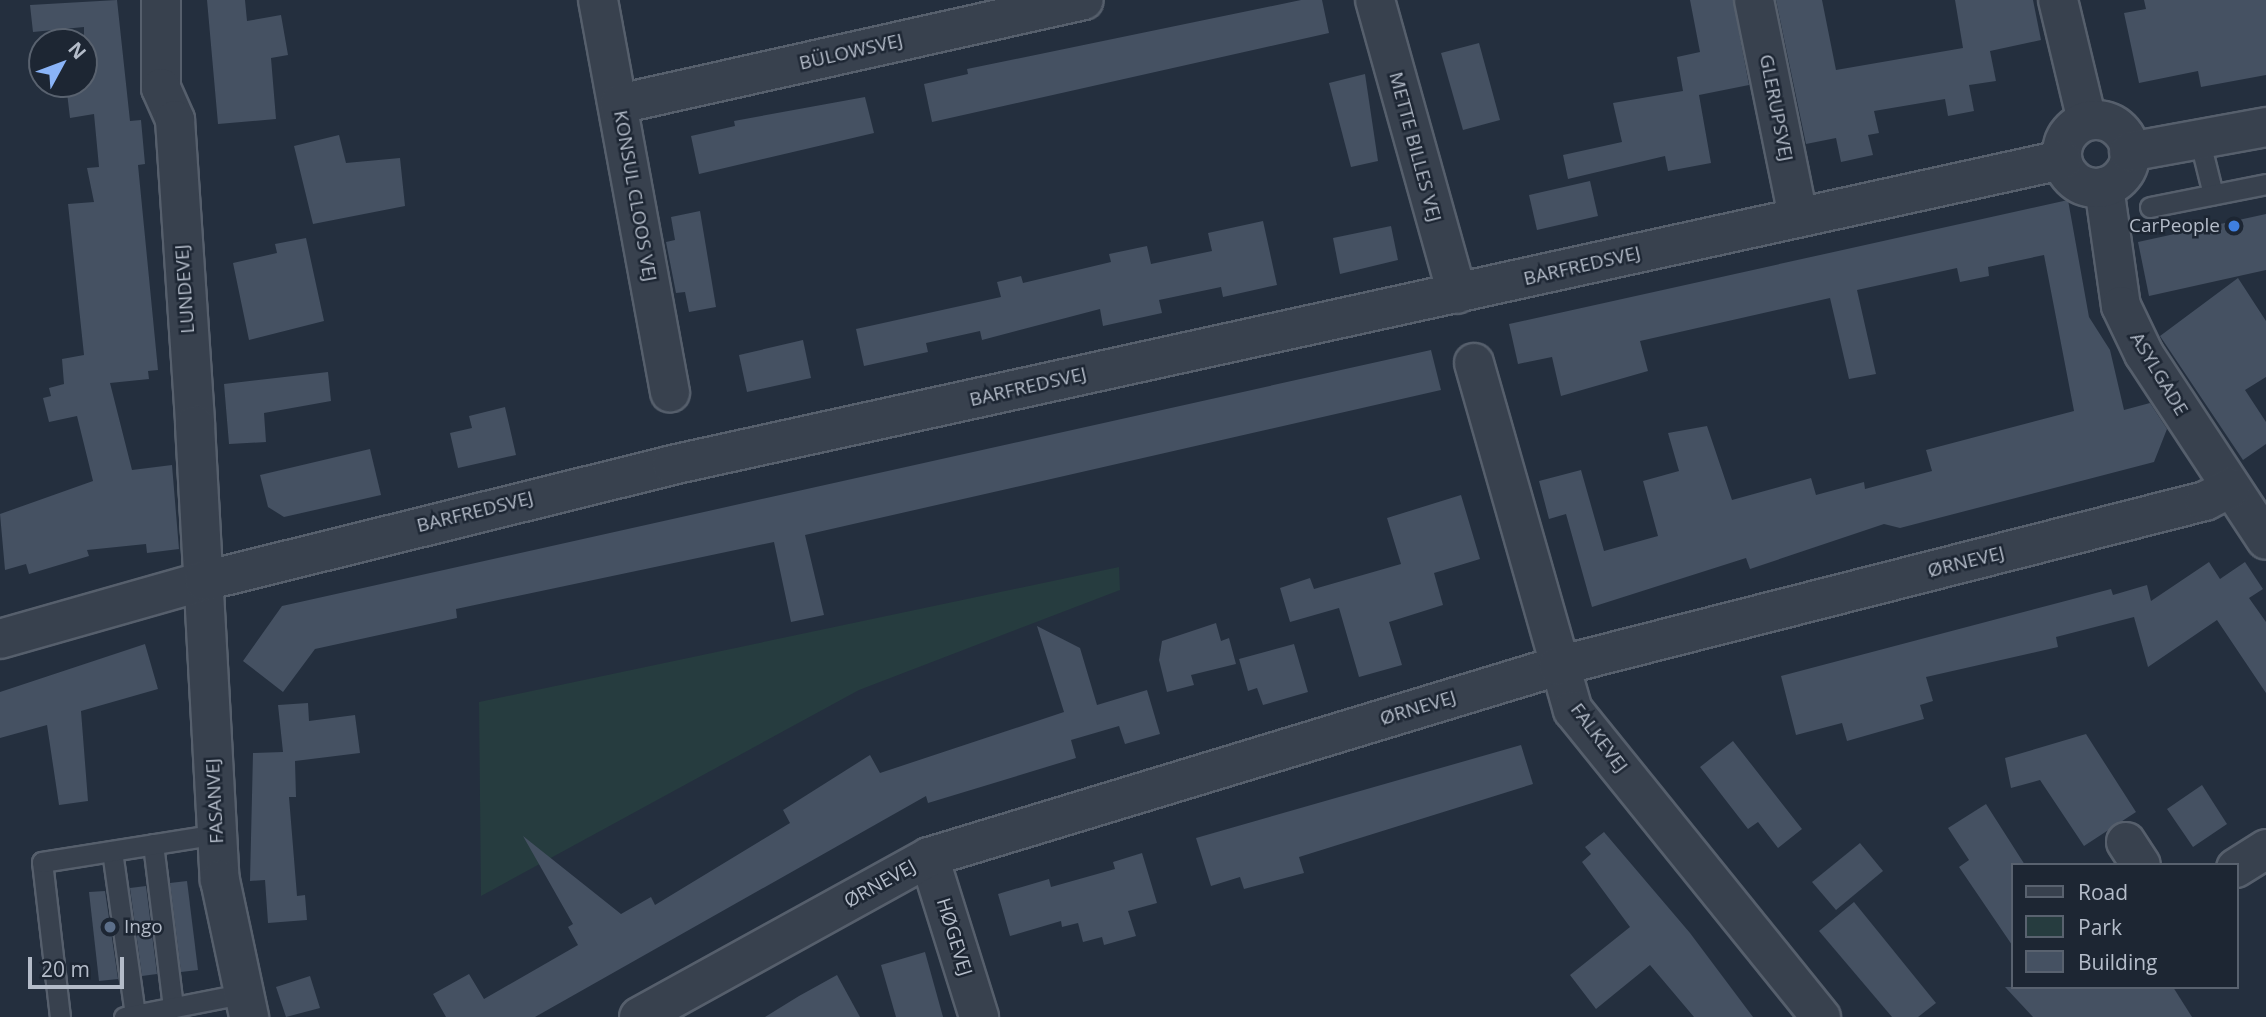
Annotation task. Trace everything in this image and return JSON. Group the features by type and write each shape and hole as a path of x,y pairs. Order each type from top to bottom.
{"street":[{"name":"LUNDEVEJ","path":"161,0 161,88 175,120 204,581"},
{"name":"KONSUL CLOOS VEJ","path":"598,0 670,392"},
{"name":"BÜLOWSVEJ","path":"619,104 1083,0"},
{"name":"METTE BILLES VEJ","path":"1376,0 1457,294"},
{"name":"GLERUPSVEJ","path":"1755,0 1798,216"},
{"path":"2058,0 2087,121"},
{"path":"2087,121 2110,124 2129,152 2126,170 2104,187 2073,180 2062,160 2064,141 2087,121"},
{"path":"2129,152 2266,127"},
{"name":"BARFREDSVEJ","path":"0,639 204,581 659,468 2062,160"},
{"name":"ASYLGADE","path":"2104,187 2121,306 2144,354 2231,488 2262,525"},
{"name":"FALKEVEJ","path":"1475,363 1558,666 1573,710 1821,1017"},
{"name":"ØRNEVEJ","path":"639,1017 929,857 1558,666 2205,501 2231,488"},
{"name":"FASANVEJ","path":"204,581 217,834 245,1005"},
{"path":"2238,868 2266,849"},
{"name":"HØGEVEJ","path":"929,857 979,1017"}],"lane":[{"path":"2199,138 2213,194"},
{"path":"2150,207 2266,184"},
{"path":"60,1017 42,862 217,834"},
{"path":"153,844 182,1009"},
{"path":"112,851 129,1016 245,1005"}],"green space":[{"path":"1119,567 1120,590 859,690 481,896 479,702"}],"building":[{"path":"117,0 130,121 141,120 145,164 138,165 158,370 148,371 149,379 110,383 132,470 172,465 179,549 147,553 146,544 87,550 89,556 29,574 26,564 5,570 0,514 93,481 77,416 49,422 43,398 51,396 49,388 64,384 62,359 84,355 68,204 94,202 87,168 99,167 94,114 70,118 68,98 98,98 98,28 33,28 30,5"},
{"path":"207,0 245,0 247,21 281,15 288,55 271,58 276,119 218,124"},
{"path":"1301,0 1322,0 1329,33 932,122 924,84 968,74 967,69"},
{"path":"1690,0 1733,0 1749,85 1699,95 1711,163 1668,171 1665,156 1568,179 1563,155 1622,142 1613,103 1683,91 1677,57 1700,52"},
{"path":"1776,0 1822,0 1836,70 1963,48 1955,0 2033,0 2041,40 1990,51 1996,81 1969,85 1974,111 1948,116 1945,99 1874,111 1879,133 1868,135 1873,155 1841,162 1836,138 1806,144"},
{"path":"2144,0 2266,0 2266,75 2201,87 2198,71 2139,83 2124,13 2146,9"},
{"path":"1479,43 1500,120 1463,130 1441,53"},
{"path":"1365,74 1378,161 1351,167 1329,83"},
{"path":"865,97 874,133 699,174 691,136 735,126 734,121"},
{"path":"339,135 346,163 400,158 405,206 313,224 294,146"},
{"path":"1590,181 1598,216 1537,230 1529,195"},
{"path":"2068,200 2089,317 2110,350 2124,410 2150,403 2167,429 2154,462 1900,528 1884,524 1750,569 1746,558 1592,607 1566,514 1549,519 1539,481 1581,470 1604,551 1658,536 1643,481 1679,471 1668,433 1707,426 1732,500 1811,478 1816,495 1864,482 1865,489 1932,471 1926,450 2074,411 2044,255 1988,267 1989,276 1960,282 1957,268 1857,290 1876,374 1849,379 1830,298 1640,341 1648,371 1561,396 1552,357 1518,364 1509,324"},
{"path":"700,211 716,307 689,312 685,292 676,293 666,242 675,240 671,217"},
{"path":"2266,214 2266,270 2149,296 2138,242"},
{"path":"1263,221 1277,285 1223,297 1221,287 1159,300 1162,313 1103,326 1100,309 982,340 980,331 926,343 928,352 864,366 856,329 1001,297 997,282 1021,276 1023,283 1111,262 1109,254 1147,246 1151,264 1212,251 1208,233"},
{"path":"1391,226 1398,260 1340,274 1333,238"},
{"path":"306,238 324,321 249,340 233,263 277,253 275,244"},
{"path":"2238,278 2266,321 2266,377 2245,390 2266,422 2266,444 2243,460 2160,336"},
{"path":"803,340 811,378 747,392 739,355"},
{"path":"1431,350 1441,390 805,535 824,615 791,622 774,542 456,609 457,618 315,649 283,692 243,661 282,606"},
{"path":"328,372 331,401 264,413 266,442 229,444 224,384"},
{"path":"505,407 516,455 458,468 450,433 472,428 469,416"},
{"path":"370,449 381,495 284,517 268,507 260,475"},
{"path":"1461,495 1480,559 1434,573 1443,605 1389,622 1402,665 1359,677 1339,608 1290,622 1280,588 1310,578 1314,589 1401,564 1387,518"},
{"path":"2209,562 2220,579 2245,562 2263,589 2249,598 2266,622 2266,693 2217,620 2148,667 2134,617 2056,637 2058,647 1926,677 1933,701 1920,705 1924,719 1847,741 1842,723 1796,735 1781,676 2111,589 2113,595 2147,585 2151,601"},
{"path":"1216,623 1221,641 1229,638 1236,664 1191,675 1194,685 1167,692 1159,660 1162,641"},
{"path":"1037,626 1080,648 1097,705 1147,690 1160,734 1125,744 1119,726 1071,740 1076,758 928,803 926,796 535,1017 446,1017 433,994 469,974 484,999 578,945 568,927 573,924 523,836 621,914 651,897 655,905 790,823 783,810 870,755 880,773 1064,712"},
{"path":"145,644 158,689 81,711 88,801 59,805 47,725 0,738 0,692"},
{"path":"1294,644 1308,692 1263,705 1257,688 1248,691 1239,659"},
{"path":"308,703 309,721 355,715 360,753 295,761 296,797 289,797 297,896 305,895 307,920 268,923 265,880 250,881 253,753 283,752 278,705"},
{"path":"2086,734 2136,812 2084,846 2040,780 2011,788 2005,758"},
{"path":"1733,741 1802,829 1778,848 1758,822 1748,829 1700,767"},
{"path":"1521,745 1533,784 1299,857 1304,873 1244,889 1240,877 1211,886 1196,838"},
{"path":"2202,785 2227,824 2193,847 2167,809"},
{"path":"1986,804 2024,863 2010,863 2010,942 1959,867 1969,860 1948,828"},
{"path":"1604,832 1690,933 1753,1017 1694,1017 1650,965 1596,1009 1570,975 1630,927 1582,862 1591,854 1585,847"},
{"path":"1860,843 1883,871 1836,910 1812,882"},
{"path":"1142,853 1157,903 1128,911 1136,936 1104,945 1102,937 1083,942 1078,923 1062,927 1061,921 1010,936 998,894 1049,879 1051,887 1115,869 1113,862"},
{"path":"187,881 198,970 181,972 170,883"},
{"path":"146,886 157,974 142,976 130,888"},
{"path":"105,891 118,979 99,981 89,892"},
{"path":"1854,902 1936,1003 1918,1017 1892,1017 1819,931"},
{"path":"925,952 943,1017 896,1017 881,965"},
{"path":"837,975 860,1017 765,1017 799,996"},
{"path":"310,976 320,1008 286,1017 276,987"},
{"path":"2005,987 2174,989 2192,1017 2033,1017"}],"place":[{"name":"CarPeople","path":"2234,226"},
{"name":"Ingo","path":"110,927"}]}
